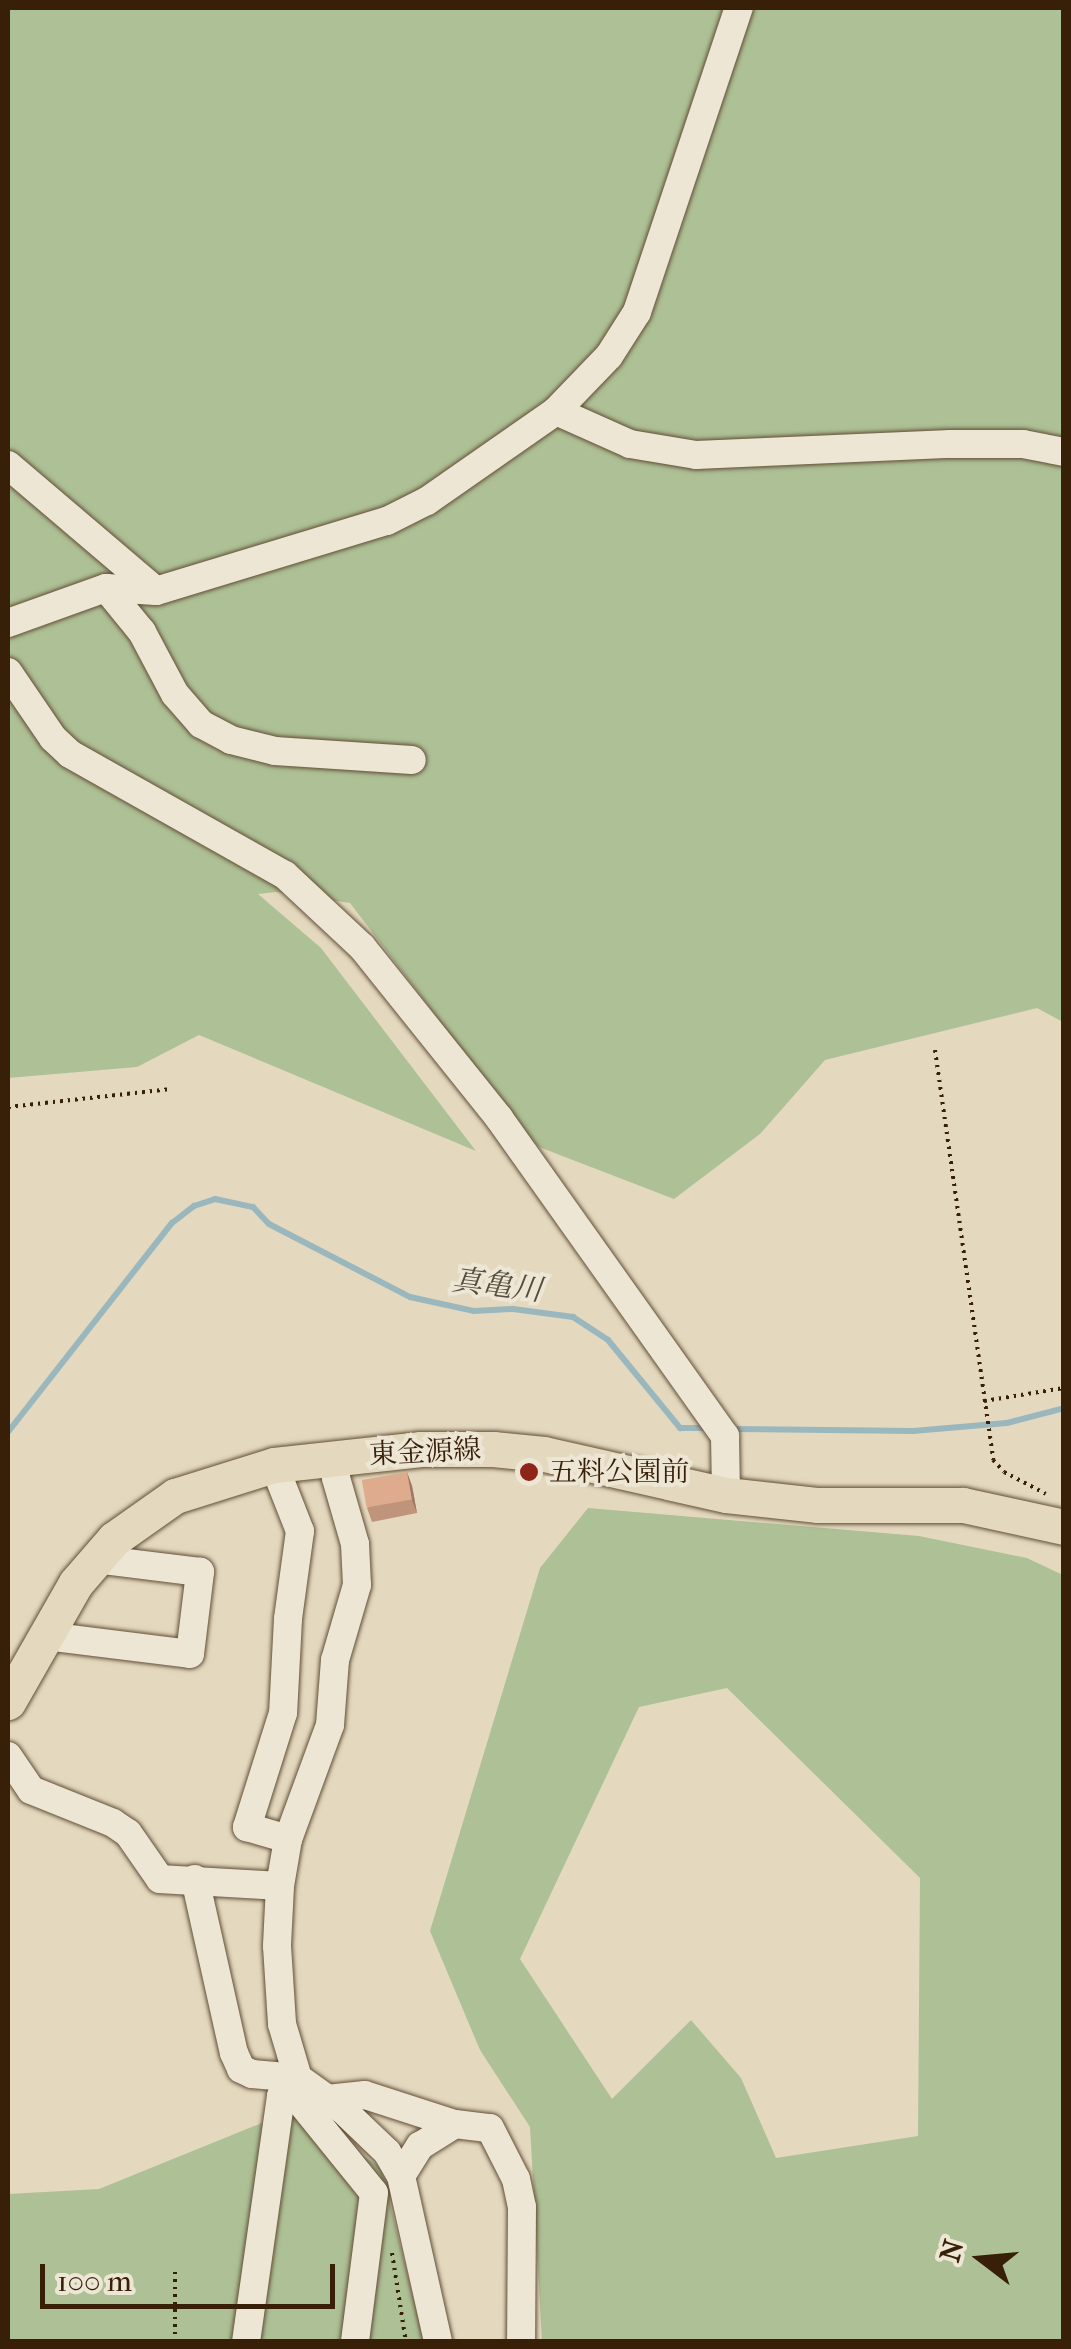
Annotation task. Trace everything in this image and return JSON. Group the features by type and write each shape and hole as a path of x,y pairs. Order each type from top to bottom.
{"main road":[{"name":"東金源線","path":"8,1702 96,1559 114,1539 174,1496 274,1464 493,1449 544,1454 726,1494 818,1505 963,1506 1058,1514"}],"street":[{"path":"8,623 106,588 156,592 387,522 428,501 556,411 609,356 638,312 739,8"},
{"path":"556,411 630,444 696,454 951,444 1022,444 1064,452"},
{"path":"8,465 156,592"},
{"path":"106,588 142,632 175,694 201,724 231,740 276,751 412,760"},
{"path":"8,672 53,738 70,754 285,875 362,947 500,1118 724,1436 726,1494"},
{"path":"335,1457 336,1478 355,1544 357,1585 335,1660 330,1725 288,1839 280,1886 277,1946 282,2024 302,2104 374,2192 355,2342"},
{"path":"274,1464 300,1531 288,1620 282,1714 247,1827 288,1839"},
{"path":"46,1636 190,1654 200,1572 96,1559"},
{"path":"8,1756 31,1790 114,1822 128,1833 160,1880 280,1886"},
{"path":"194,1879 241,2068 252,2074 298,2078 387,2152 401,2176 438,2342"},
{"path":"246,2342 282,2096 298,2078"},
{"path":"327,2099 365,2095 455,2124 490,2128 516,2179 522,2207 521,2342"},
{"path":"401,2176 420,2146 455,2124"}],"path":[{"path":"935,1050 993,1460 1004,1472 1043,1491 1058,1514"},
{"path":"8,1107 171,1090"},
{"path":"984,1401 1064,1388"},
{"path":"392,2249 406,2342"},
{"path":"175,2272 175,2342"}],"green space":[{"path":"8,8 1063,8 1063,1022 1037,1008 825,1060 760,1134 674,1199 539,1147 490,1103 433,1012 350,903 276,892 258,894 321,948 476,1151 199,1035 137,1067 8,1078"},
{"path":"588,1508 919,1536 1027,1558 1063,1575 1063,2341 542,2341 530,2127 480,2050 430,1931 540,1568","holes":["727,1688 920,1878 918,2136 776,2158 741,2078 691,2020 612,2099 520,1959 639,1707"]},
{"path":"289,2112 381,2167 424,2341 8,2342 8,2194 99,2189"}],"building":[{"path":"407,1472 412,1500 367,1508 362,1480"}],"waterway":[{"name":"真亀川","path":"8,1432 172,1223 194,1206 215,1199 253,1207 269,1224 410,1297 474,1311 513,1309 573,1317 608,1340 680,1428 706,1428"},
{"name":"真亀川","path":"729,1429 913,1431 1007,1423 1064,1408"}],"place":[{"name":"五料公園前","path":"529,1472"}]}
